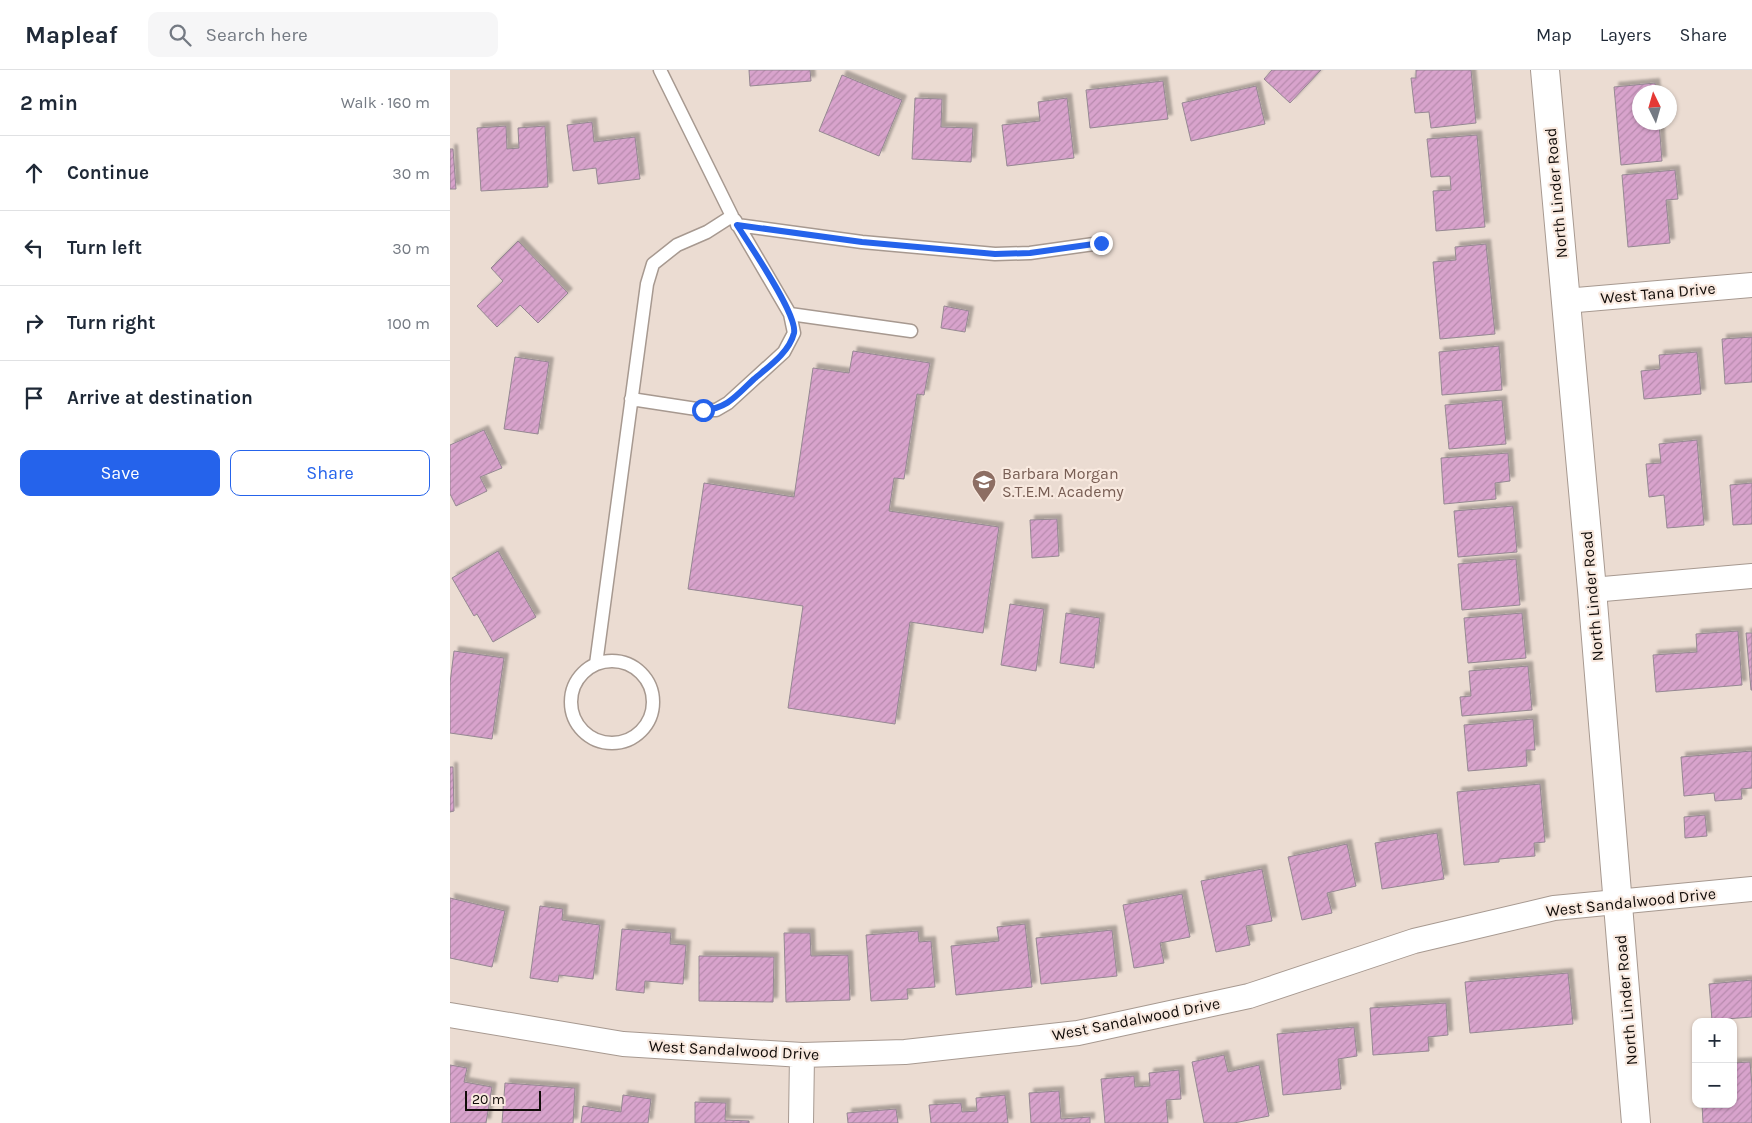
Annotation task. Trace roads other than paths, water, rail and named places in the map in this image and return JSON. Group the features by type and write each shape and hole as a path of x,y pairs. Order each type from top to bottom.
{"main road":[{"name":"North Linder Road","path":"1545,70 1592,590 1636,1123"}],"street":[{"name":"West Tana Drive","path":"1565,301 1752,285"},
{"path":"1592,590 1752,576"},
{"name":"West Sandalwood Drive","path":"450,1015 623,1044 802,1055 905,1052 1078,1033 1249,996 1414,941 1554,908 1752,889"},
{"path":"801,1123 802,1055"}],"lane":[{"path":"631,399 703,410 716,410 728,403 784,352 794,333 790,314 735,221 660,70"},
{"path":"596,664 647,284 654,264 676,245 735,221 862,242 995,254 1030,253 1101,243"},
{"path":"790,314 911,331"},
{"path":"609,661 628,664 644,675 651,686 653,699 650,718 638,734 627,740 613,743 599,741 586,734 574,717 571,696 575,683 584,671 596,664 609,661"}],"place":[{"name":"Barbara Morgan S.T.E.M. Academy","path":"984,503"}]}
